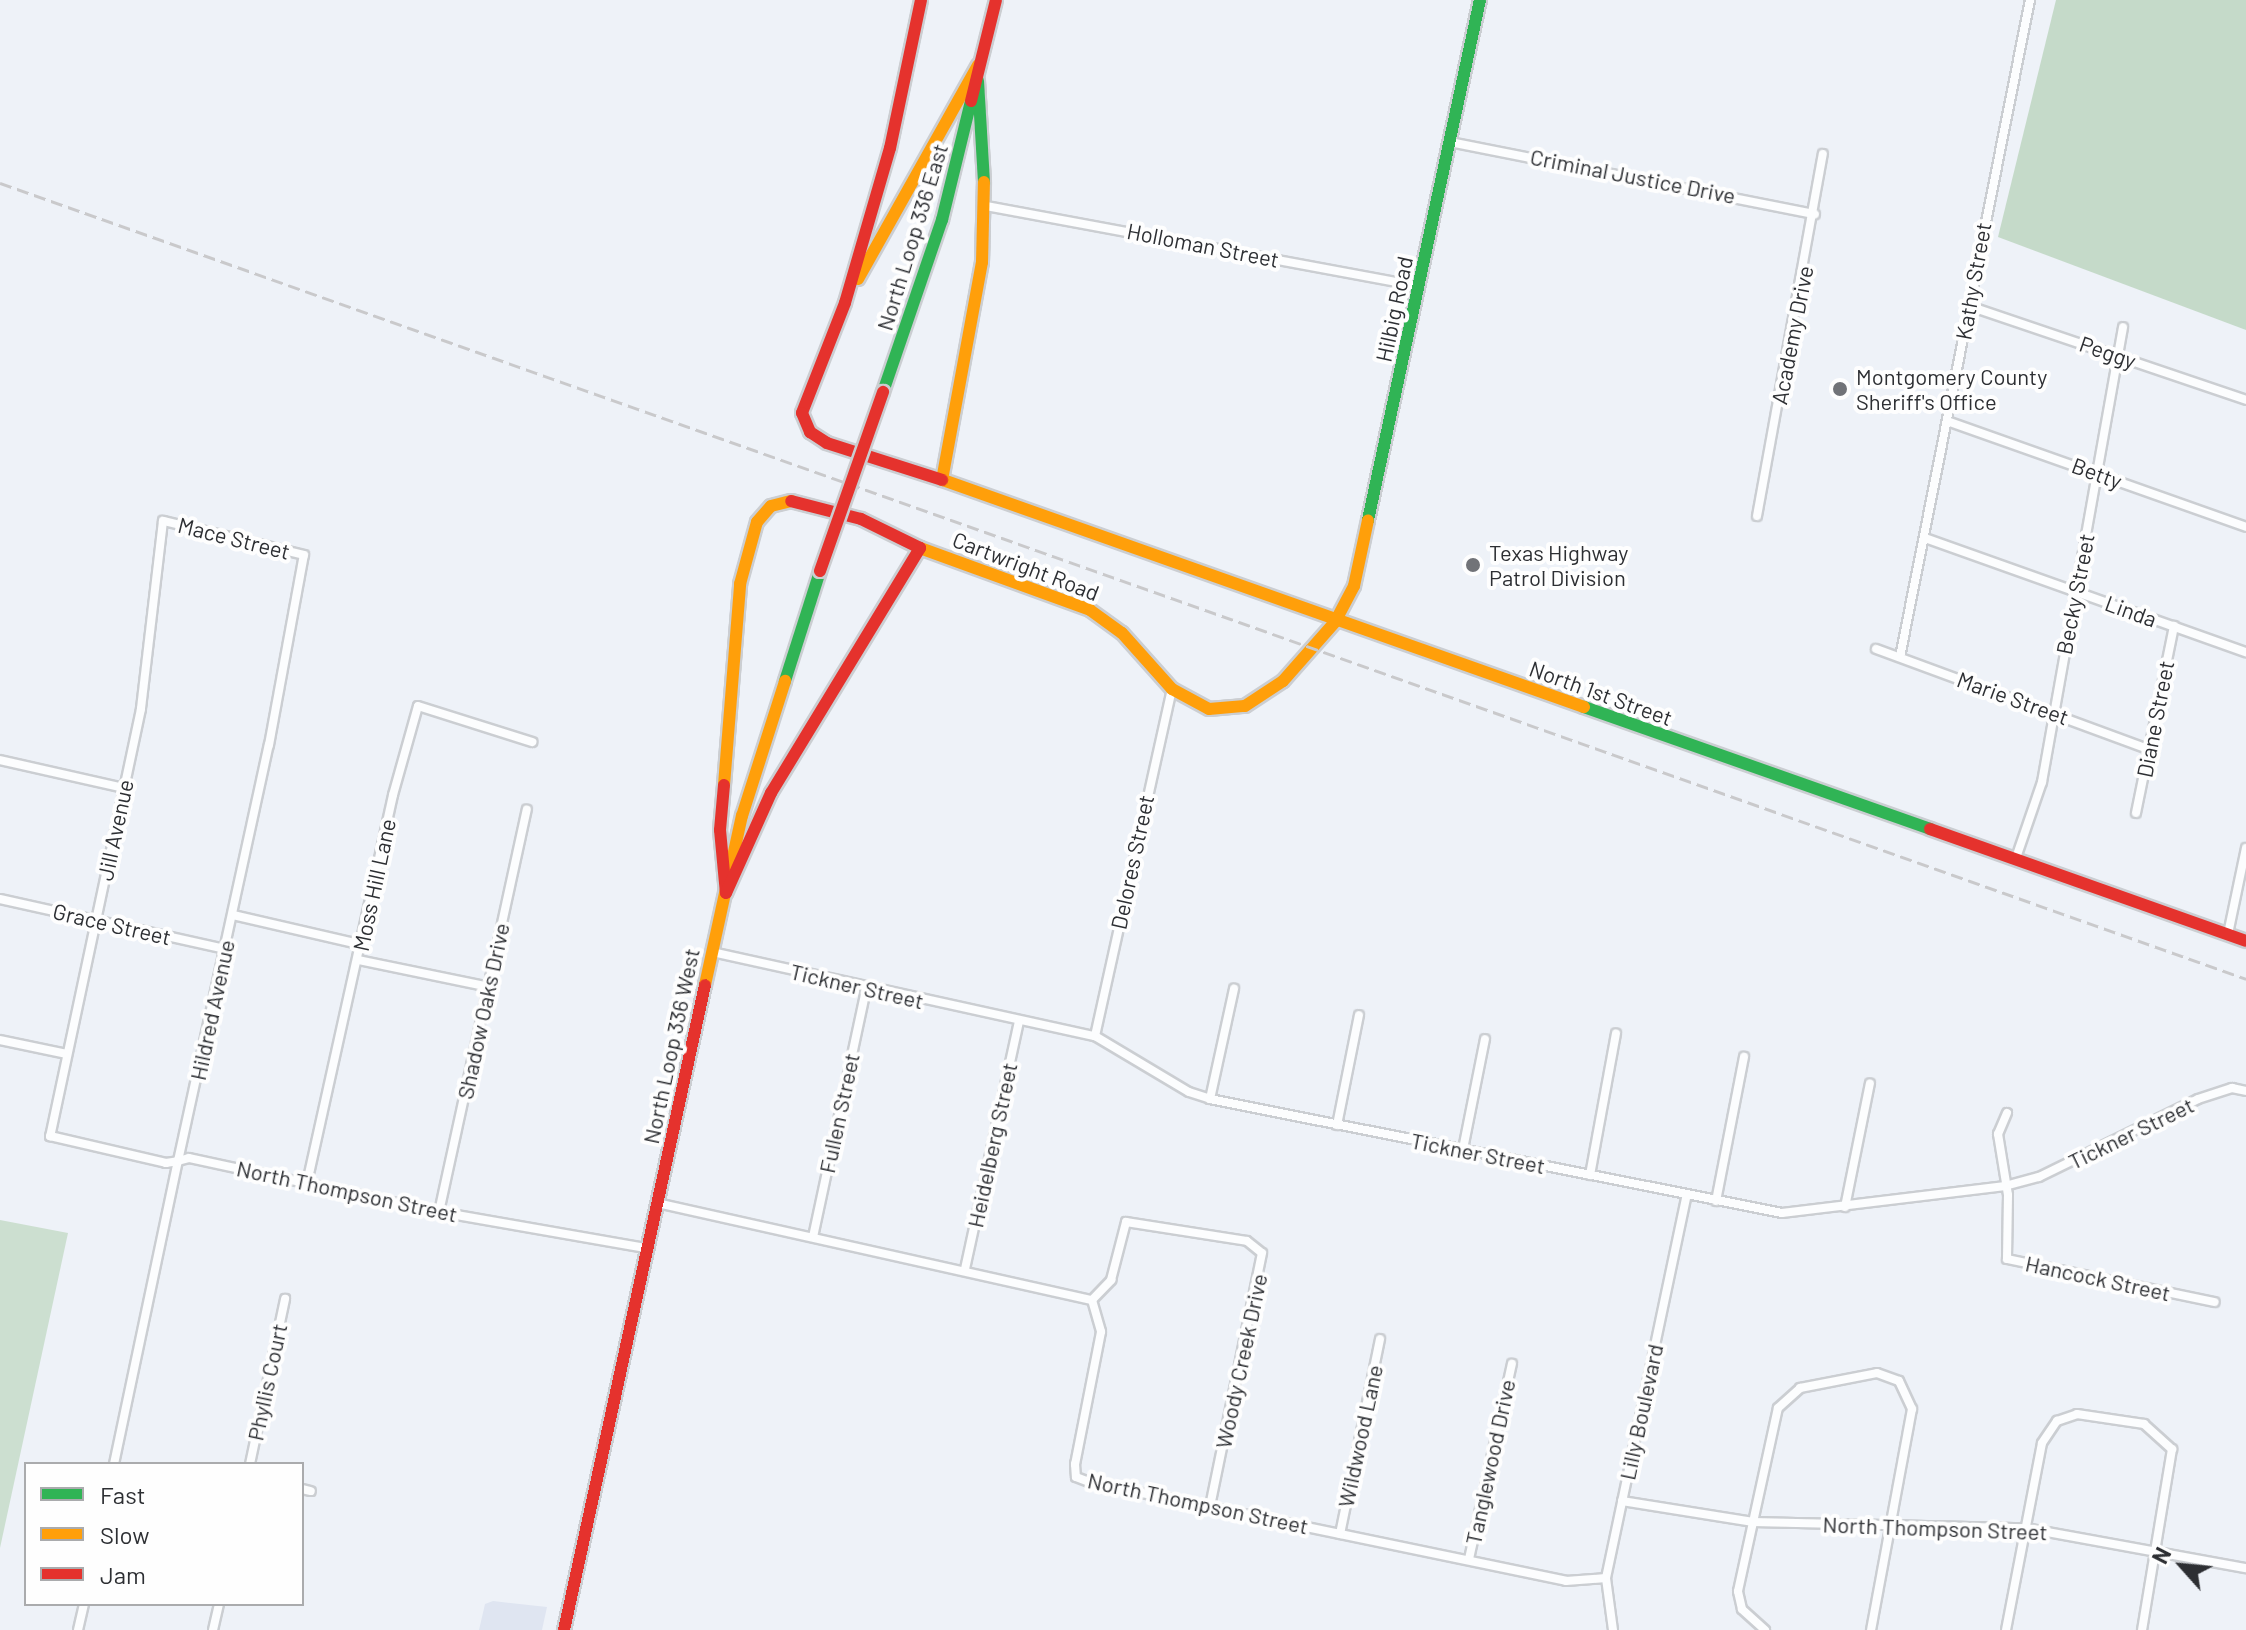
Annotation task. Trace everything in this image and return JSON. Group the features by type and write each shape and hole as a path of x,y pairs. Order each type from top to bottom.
{"main road":[{"path":"845,303 890,148 921,0"},
{"name":"North Loop 336 East","path":"852,481 942,220 996,0"},
{"name":"Hilbig Road","path":"1335,622 1354,586 1480,0"},
{"path":"845,303 953,100 983,58"},
{"path":"943,480 982,262 986,206 978,81"},
{"name":"North 1st Street","path":"845,303 803,405 805,425 827,443 943,480 1335,622 2246,941"},
{"name":"North Loop 336 West","path":"564,1630 646,1248 758,754 852,481"},
{"name":"Cartwright Road","path":"726,893 720,830 733,635 751,540 764,512 778,502 861,519 920,548 1090,610 1122,633 1172,689 1209,709 1245,706 1283,681 1335,622"},
{"path":"726,893 771,793 920,548"}],"street":[{"name":"Kathy Street","path":"1900,657 2030,0"},
{"name":"Criminal Justice Drive","path":"1450,142 1792,206 1815,214"},
{"name":"Academy Drive","path":"1757,516 1815,214 1823,154"},
{"name":"Holloman Street","path":"986,206 1419,286"},
{"name":"Peggy","path":"1969,306 2246,400"},
{"name":"Becky Street","path":"2016,858 2042,782 2123,327"},
{"name":"Betty","path":"1947,421 2246,527"},
{"name":"Mace Street","path":"163,521 304,555"},
{"name":"Jill Avenue","path":"50,1136 141,709 163,521"},
{"name":"Linda","path":"1925,538 2246,652"},
{"name":"Hildred Avenue","path":"114,1462 233,915 304,555"},
{"name":"Diane Street","path":"2136,813 2174,626"},
{"name":"Marie Street","path":"1876,649 2148,749"},
{"name":"Delores Street","path":"1095,1036 1172,689"},
{"name":"Moss Hill Lane","path":"307,1183 358,960 359,944 418,706 532,742"},
{"path":"0,760 124,788"},
{"name":"Shadow Oaks Drive","path":"439,1212 527,810"},
{"path":"2228,934 2246,848"},
{"name":"Grace Street","path":"0,899 225,949"},
{"path":"233,915 359,944"},
{"name":"Tickner Street","path":"712,952 866,989 1095,1036 1189,1092 1210,1099 1782,1213 2005,1186 2039,1177 2198,1099 2232,1088 2246,1091"},
{"path":"358,960 489,987"},
{"name":"Fullen Street","path":"813,1237 866,989"},
{"path":"1210,1099 1234,989"},
{"path":"1337,1125 1359,1015"},
{"name":"Heidelberg Street","path":"965,1269 1019,1021"},
{"path":"1590,1175 1616,1033"},
{"path":"1463,1149 1485,1039"},
{"path":"0,1040 67,1054"},
{"path":"1716,1201 1744,1057"},
{"path":"1845,1207 1870,1083"},
{"path":"2005,1186 1998,1134 2007,1113"},
{"name":"North Thompson Street","path":"50,1136 166,1163 189,1158 439,1212 646,1248"},
{"name":"Hancock Street","path":"2005,1186 2007,1259 2215,1302"},
{"name":"Lilly Boulevard","path":"1613,1630 1606,1578 1687,1194"},
{"path":"657,1203 965,1269 1092,1300"},
{"name":"Woody Creek Drive","path":"1092,1300 1111,1280 1126,1222 1247,1241 1262,1253 1210,1506"},
{"name":"Phyllis Court","path":"250,1462 285,1299"},
{"name":"North Thompson Street","path":"1092,1300 1101,1332 1076,1477 1566,1581 1606,1578"},
{"name":"Wildwood Lane","path":"1340,1534 1380,1339"},
{"name":"Tanglewood Drive","path":"1469,1559 1512,1364"},
{"path":"1765,1630 1742,1609 1738,1591 1774,1421 1790,1394 1877,1373 1899,1381 1912,1409 1871,1630"},
{"path":"2006,1630 2042,1443 2057,1421 2077,1414 2144,1424 2166,1439 2173,1465 2142,1630"},
{"name":"North Thompson Street","path":"1622,1501 1753,1522 2025,1528 2246,1568"},
{"path":"78,1630 84,1606"},
{"path":"213,1630 219,1606"}],"shaded area":[{"path":"493,1601 547,1607 542,1630 479,1630 485,1604"}],"green space":[{"path":"2056,0 2246,0 2246,330 1998,237"},
{"path":"0,1220 68,1233 0,1548"}],"railway":[{"path":"0,183 2246,979"}],"traffic: fast":[{"path":"1368,520 1480,0"},
{"path":"978,81 984,182"},
{"path":"883,392 942,220 971,101"},
{"path":"785,681 820,571"},
{"path":"1584,707 1930,829"}],"traffic: slow":[{"path":"858,279 978,65"},
{"path":"942,480 982,262 984,182"},
{"path":"943,480 1584,707"},
{"path":"724,785 740,584 757,522 771,506 791,501"},
{"path":"920,548 1090,610 1122,633 1172,689 1209,709 1245,706 1283,681 1335,622 1354,586 1368,520"},
{"path":"705,985 742,816 785,681"}],"traffic: jam":[{"path":"921,0 890,148 845,303 802,413 810,432 827,443 942,480"},
{"path":"971,101 996,0"},
{"path":"820,571 883,392"},
{"path":"724,785 720,830 726,893 771,793 920,548 861,519 791,501"},
{"path":"1930,829 2246,941"},
{"path":"564,1630 705,985"}],"place":[{"name":"Montgomery County Sheriff's Office","path":"1840,389"},
{"name":"Texas Highway Patrol Division","path":"1473,565"}]}
